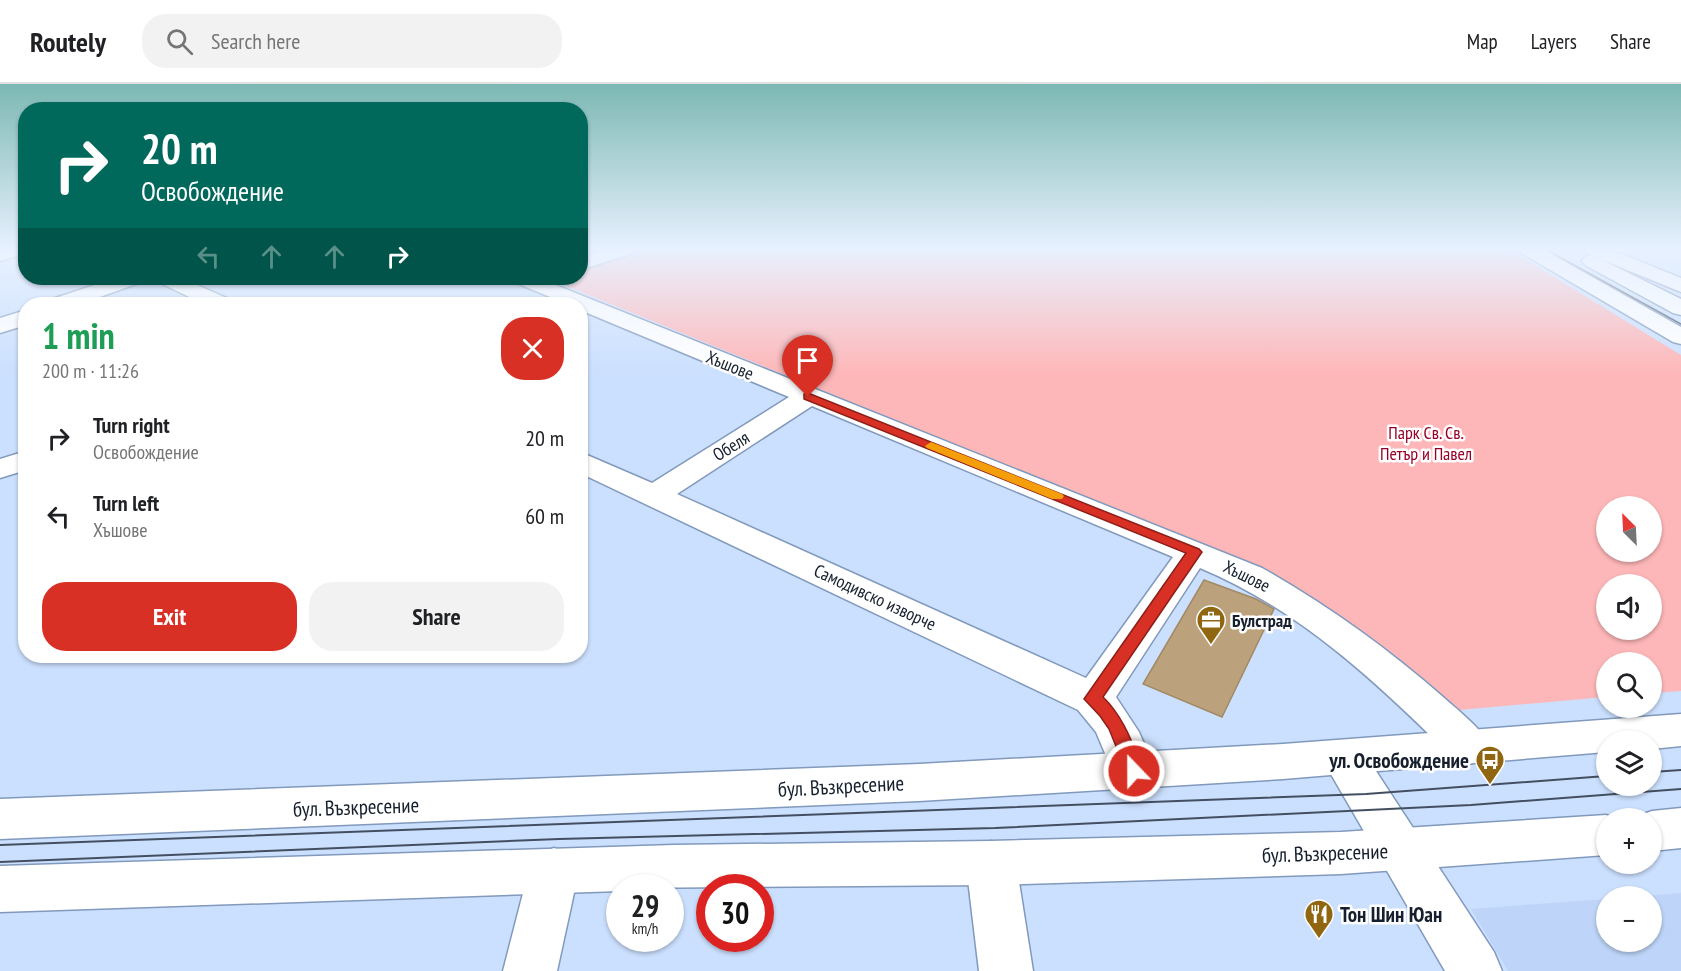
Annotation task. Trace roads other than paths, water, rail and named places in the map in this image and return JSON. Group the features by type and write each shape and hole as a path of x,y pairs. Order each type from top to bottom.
{"street":[{"path":"80,297 96,291"},
{"path":"1602,291 1681,337"},
{"path":"1650,291 1681,308"},
{"name":"Хъшове","path":"588,304 808,397 1250,576 1316,616 1409,689 1469,747"},
{"path":"0,326 18,320"},
{"name":"Обеля","path":"654,495 808,397"},
{"path":"0,469 18,463"},
{"name":"Самодивско изворче","path":"588,465 1093,699 1106,711 1117,728 1134,771"},
{"path":"1093,699 1194,552"},
{"name":"бул. Възкресение","path":"0,819 568,799 1134,771 1681,730"},
{"path":"1343,757 1403,850 1475,971"},
{"path":"1662,830 1681,828"},
{"name":"бул. Възкресение","path":"0,889 554,870 991,863 1403,850 1596,835"},
{"path":"991,863 1006,971"},
{"path":"530,971 554,870"}],"tram line":[{"path":"1622,291 1681,324"},
{"path":"1662,771 1681,770"},
{"path":"0,845 1366,794 1596,777"},
{"path":"0,862 559,839 995,828 1471,805 1681,789"}],"place":[{"name":"Булстрад","path":"1211,646"},
{"name":"ул. Освобождение","path":"1490,786"},
{"name":"Тон Шин Юан","path":"1319,940"}],"park label":[{"name":"Парк Св. Св. Петър и Павел","path":"1426,442"}]}
